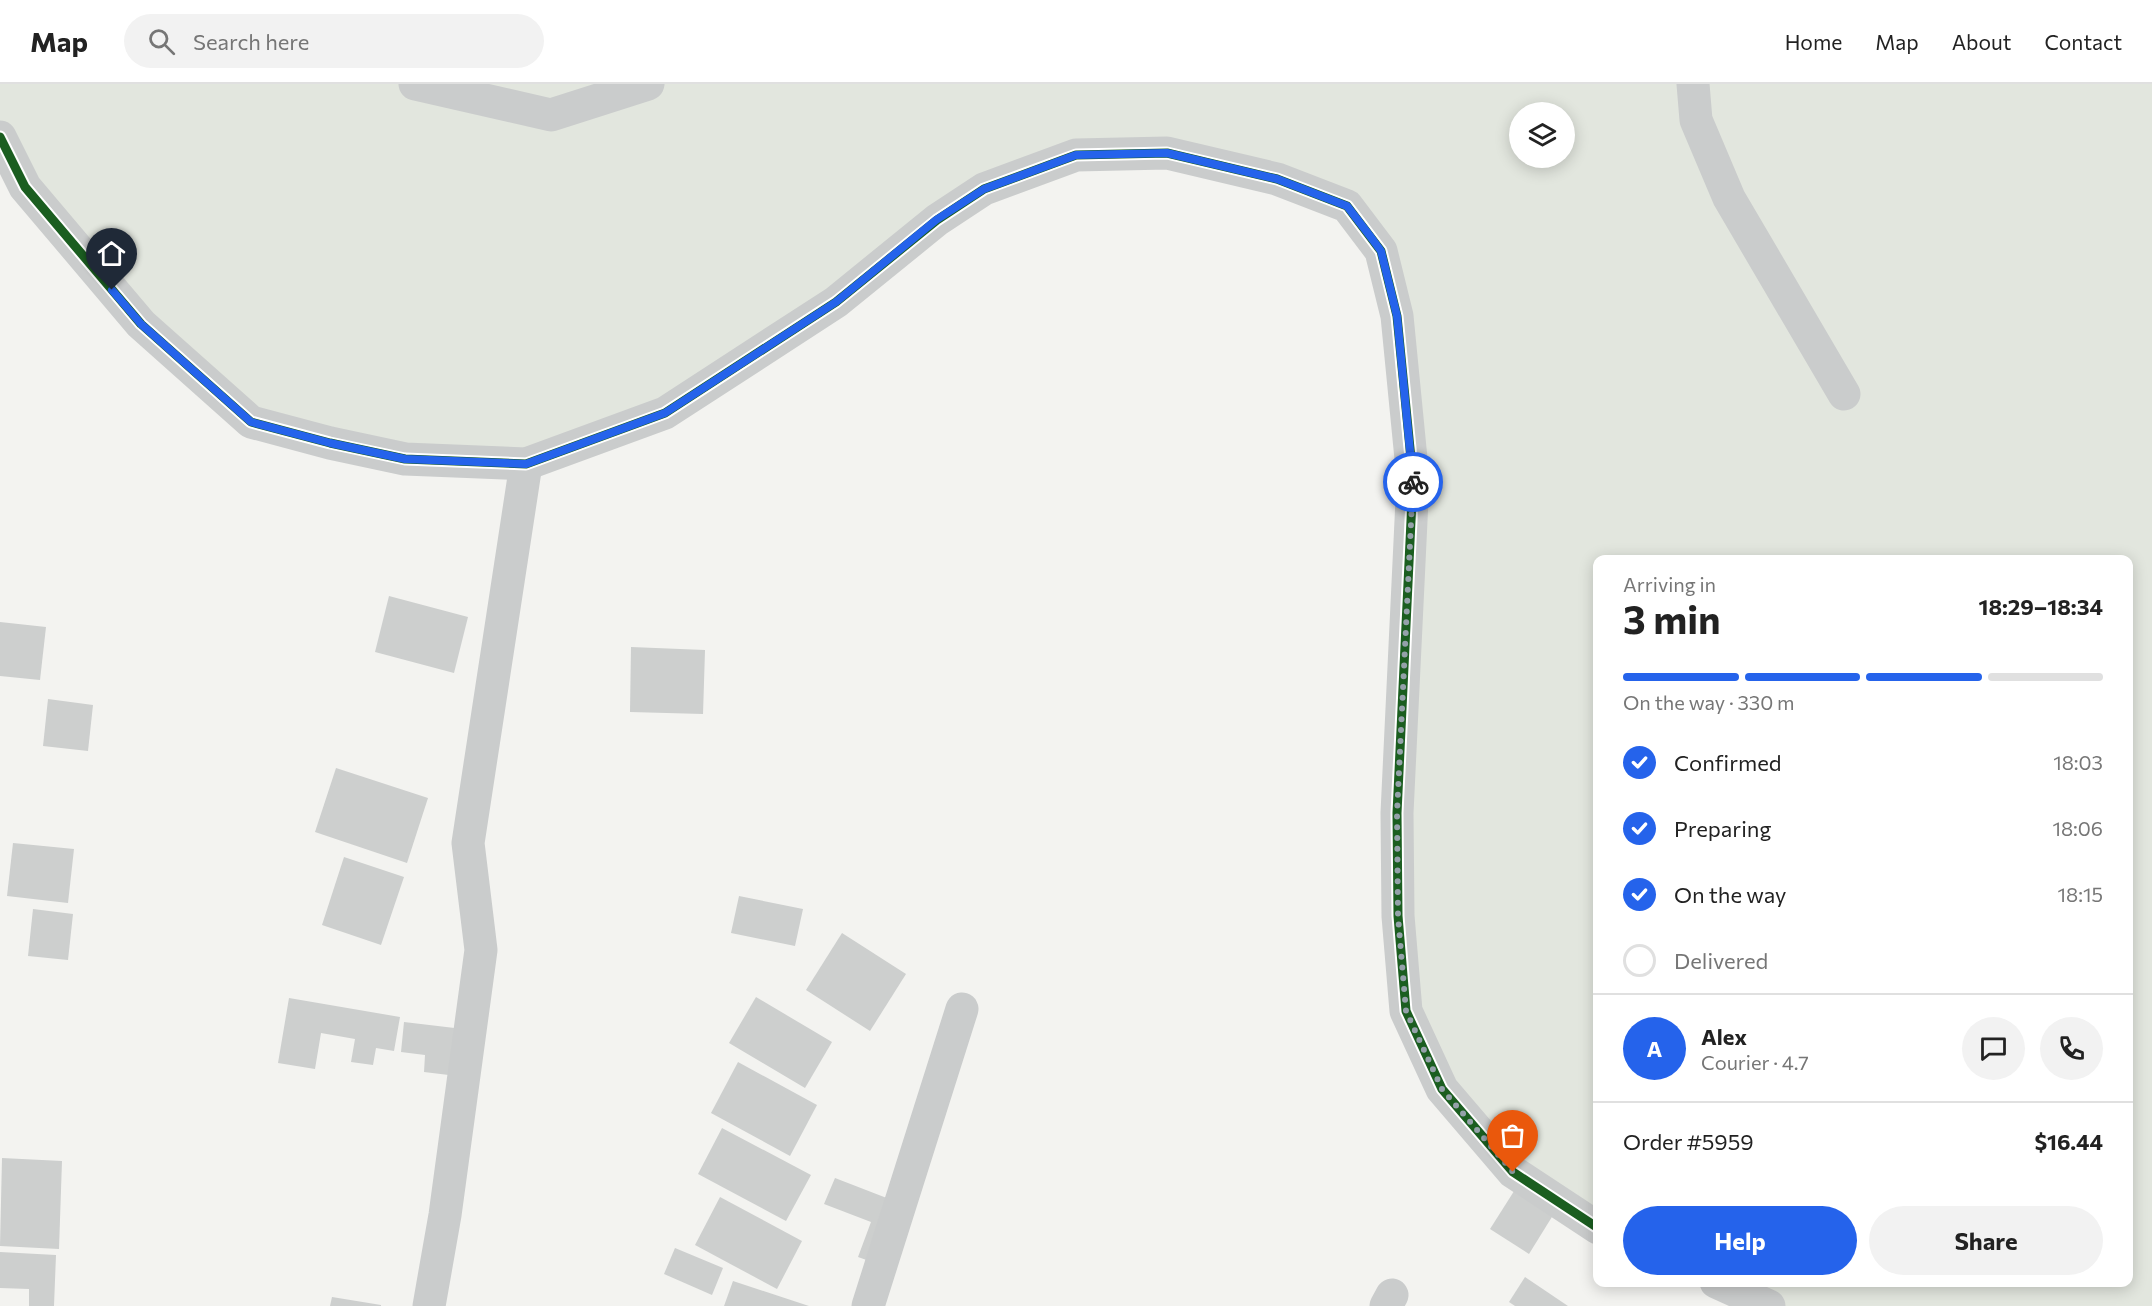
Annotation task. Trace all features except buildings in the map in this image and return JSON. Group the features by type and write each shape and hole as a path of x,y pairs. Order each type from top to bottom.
{"street":[{"path":"415,84 551,115 648,84"},
{"path":"1693,84 1696,120 1729,198 1844,394"},
{"path":"0,137 25,187 141,324 251,422 330,443 405,459 526,464 665,413 836,302 936,220 984,189 1076,155 1167,153 1277,179 1347,206 1381,251 1397,316 1413,479 1397,813 1398,916 1406,1011 1442,1089 1513,1172 1593,1225"},
{"path":"429,1306 445,1215 481,950 468,843 526,464"},
{"path":"868,1306 962,1009"},
{"path":"1727,1287 1769,1306"}],"shaded area":[{"path":"0,84 2152,84 2152,1306 1769,1306 1725,1287 2133,1287 2133,555 1593,555 1593,1225 1513,1172 1406,1011 1397,316 1347,206 1167,153 984,189 665,413 526,464 251,422 141,324 0,137"}],"cycle path":[{"path":"0,137 25,187 141,324 251,422 330,443 405,459 526,464 665,413 836,302 937,220 984,189 1076,155 1167,153 1277,179 1347,206 1381,251 1397,316 1413,479 1397,813 1398,916 1406,1011 1442,1089 1513,1172 1593,1225"}],"way so far":[{"path":"1413,482 1397,813 1398,916 1406,1011 1442,1089 1513,1172"}],"route":[{"path":"112,290 141,324 251,422 330,443 405,459 526,464 665,413 836,302 936,220 984,189 1076,155 1167,153 1277,179 1347,206 1370,236 1381,251 1397,316 1413,482"}]}
